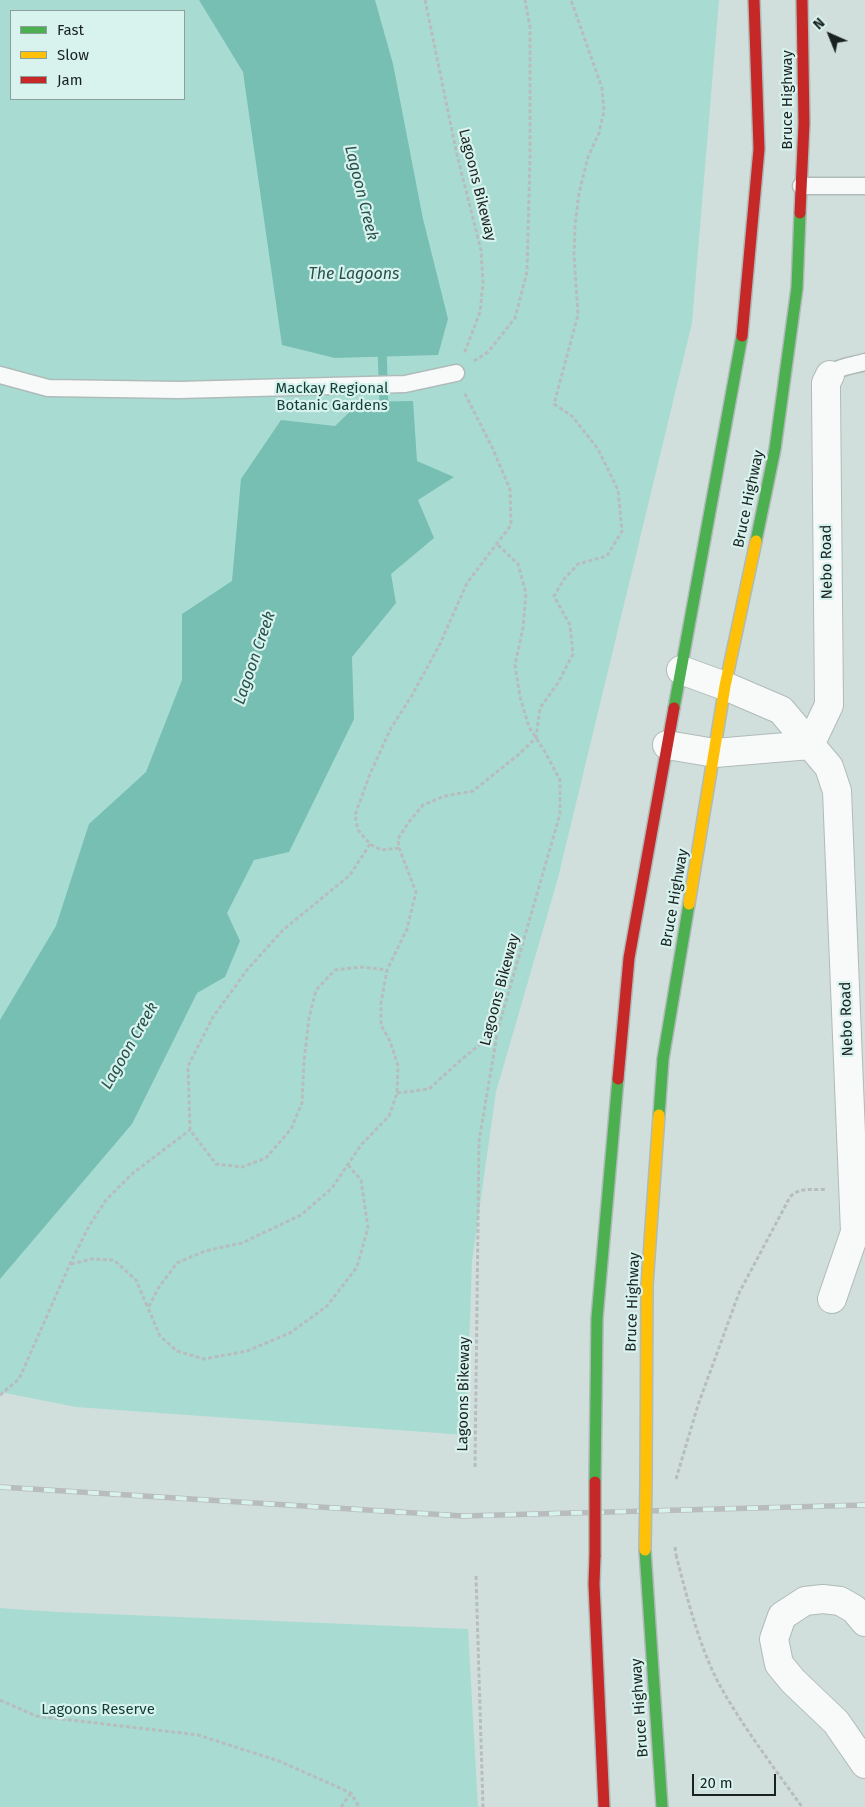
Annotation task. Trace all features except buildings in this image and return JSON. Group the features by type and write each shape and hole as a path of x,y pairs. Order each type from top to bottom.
{"highway":[{"name":"Bruce Highway","path":"604,1807 594,1584 597,1318 629,958 741,350 759,149 754,0"},
{"name":"Bruce Highway","path":"662,1807 645,1550 647,1285 663,1059 725,686 775,449 797,288 804,123 802,0"}],"street":[{"name":"Nebo Road","path":"810,745 829,705 826,383 830,375"},
{"name":"Nebo Road","path":"681,670 781,710 829,767 837,791 855,1232 832,1299"},
{"path":"667,745 715,753 810,745"},
{"path":"865,1622 854,1609 840,1601 823,1599 805,1601 782,1616 774,1639 779,1664 793,1681 836,1722 865,1764"}],"lane":[{"path":"801,186 865,186"},
{"path":"830,375 840,368 865,362"},
{"path":"0,375 48,388 179,390 405,384 456,373"}],"path":[{"name":"Lagoons Bikeway","path":"425,0 457,155 481,250 484,283 480,312 472,337 456,373"},
{"path":"399,848 381,850 370,844 358,830 355,815 370,774 391,728 411,697 440,644 468,583 511,525 510,489 456,373 488,352 515,318 527,272 530,157 530,27 525,0"},
{"path":"148,1308 159,1287 177,1263 205,1251 242,1243 301,1215 332,1188 362,1145 389,1116 397,1093 398,1066 390,1041 381,1025 381,1003 387,970 407,929 416,892 399,848 398,839 423,805 446,796 473,790 518,755 536,738 540,708 558,683 574,654 570,625 554,596 564,579 578,564 607,556 622,530 618,490 598,450 572,416 554,404 578,315 574,226 579,194 588,157 599,133 604,111 602,88 572,0"},
{"name":"Lagoons Bikeway","path":"475,1466 479,1141 498,1029 560,814 560,780 529,727 520,697 515,665 524,628 526,593 518,564 496,543"},
{"path":"370,844 350,875 283,930 247,970 213,1017 188,1066 190,1130 216,1164 242,1167 266,1158 291,1129 302,1103 309,1018 316,990 335,970 361,966 387,970"},
{"path":"397,1093 429,1089 498,1029"},
{"path":"0,1395 18,1379 70,1264 89,1226 106,1200 133,1173 190,1130"},
{"path":"70,1264 92,1259 114,1260 136,1280 160,1336 176,1350 204,1359 247,1351 290,1333 320,1312 327,1306 356,1267 368,1228 361,1180 348,1165"},
{"path":"673,1486 698,1405 740,1293 790,1197 803,1190 825,1190 830,1188 834,1170 853,1170"},
{"path":"676,1555 698,1632 718,1680 731,1705 802,1807"},
{"path":"476,1576 483,1807"},
{"path":"0,1700 36,1716 198,1735 279,1761 351,1793 359,1807"},
{"path":"341,1807 351,1793"}],"green space":[{"name":"Mackay Regional Botanic Gardens","path":"0,0 719,0 692,323 558,878 496,1092 472,1261 466,1435 76,1407 0,1392"},
{"name":"Lagoons Reserve","path":"0,1608 468,1629 478,1807 0,1807"}],"water":[{"name":"The Lagoons","path":"199,0 375,0 393,64 423,219 448,319 438,355 335,358 282,345 243,72"},
{"path":"413,401 417,461 454,477 418,500 434,538 391,574 396,603 352,657 354,719 289,852 254,860 227,913 240,941 225,977 197,993 132,1124 0,1279 0,1020 56,926 89,824 146,772 182,680 182,614 232,581 241,479 281,420 335,426 360,402"}],"waterway":[{"name":"Lagoon Creek","path":"381,413 384,407 382,347"}],"railway":[{"path":"0,1487 463,1516 865,1505"}],"traffic: fast":[{"path":"756,541 775,449 797,288 800,213"},
{"path":"674,708 742,336"},
{"path":"659,1115 663,1059 689,904"},
{"path":"595,1482 597,1318 618,1079"},
{"path":"645,1550 662,1807"}],"traffic: slow":[{"path":"689,904 725,686 756,541"},
{"path":"646,1480 647,1285 659,1115"},
{"path":"645,1550 646,1480"}],"traffic: jam":[{"path":"742,336 759,149 754,0"},
{"path":"800,213 804,123 802,0"},
{"path":"618,1079 629,958 674,708"},
{"path":"595,1482 595,1555"},
{"path":"595,1555 594,1584 604,1807"}]}
